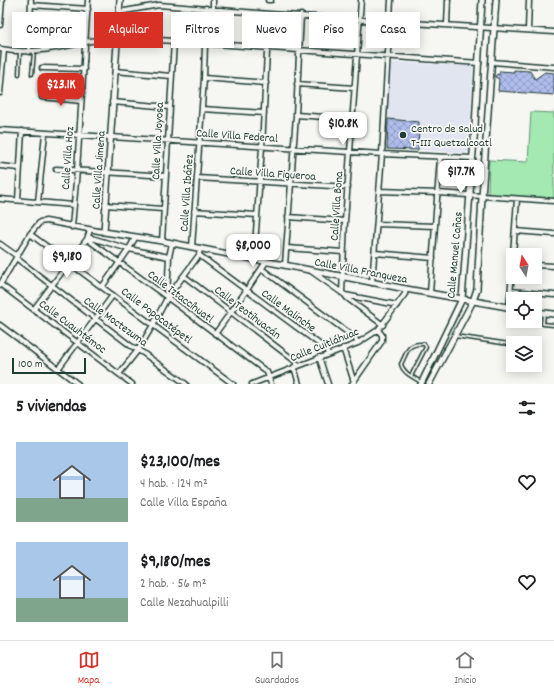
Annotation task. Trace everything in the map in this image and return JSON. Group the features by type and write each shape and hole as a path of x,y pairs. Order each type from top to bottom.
{"street":[{"path":"0,24 2,0"},
{"path":"29,52 31,0"},
{"name":"Calle Villa Hoz","path":"86,42 88,0"},
{"name":"Calle Villa Jimena","path":"119,12 120,0"},
{"path":"213,0 213,9"},
{"name":"Calle Villa Bona","path":"343,294 343,252 360,19 360,0"},
{"path":"390,12 391,0"},
{"path":"447,24 448,0"},
{"name":"Calle Manuel Cañas","path":"421,383 462,299 479,63 482,0"},
{"name":"Calle Manuel Cañas","path":"429,384 473,301 477,288 496,0"},
{"path":"528,30 529,0"},
{"path":"31,5 88,9"},
{"path":"119,12 159,5 247,12"},
{"name":"Calle Villa Ibáñez","path":"206,8 206,12"},
{"path":"301,15 366,19"},
{"path":"420,23 554,32"},
{"path":"86,42 94,41"},
{"path":"0,93 2,50 34,52 55,48"},
{"name":"Calle Villa Hoz","path":"72,227 86,48"},
{"name":"Calle Villa Jimena","path":"104,232 116,48"},
{"name":"Calle Villa Joyosa","path":"162,241 173,48"},
{"name":"Calle Villa Ibáñez","path":"192,247 205,48"},
{"path":"254,260 268,48 479,63"},
{"path":"285,265 296,115 299,48"},
{"path":"372,283 380,190 388,48"},
{"path":"492,62 554,67"},
{"path":"42,68 84,69"},
{"path":"115,71 171,76"},
{"path":"204,78 266,83"},
{"path":"297,84 354,88"},
{"path":"42,97 81,101"},
{"path":"112,102 169,107"},
{"path":"202,109 264,113"},
{"path":"296,115 352,120"},
{"name":"Calle Villa Federal","path":"0,130 440,158 472,158"},
{"path":"18,200 22,131"},
{"path":"38,202 45,133"},
{"path":"430,293 440,158"},
{"path":"0,166 19,168"},
{"path":"56,169 166,176"},
{"name":"Calle Villa Figueroa","path":"197,178 348,187"},
{"path":"380,190 554,202"},
{"path":"0,199 74,205"},
{"path":"514,248 517,199"},
{"path":"105,205 163,209"},
{"path":"194,211 257,215"},
{"path":"288,217 345,221"},
{"name":"Calle Villa Franqueza","path":"30,234 40,222 46,221 72,227 200,248 372,283 506,307"},
{"path":"377,224 435,226"},
{"path":"34,309 87,238 90,230"},
{"path":"515,231 554,234"},
{"path":"0,284 30,234"},
{"name":"Calle Popocatépetl","path":"30,234 233,384"},
{"path":"87,238 169,257"},
{"name":"Calle Iztaccíhuatl","path":"87,238 267,372 269,377"},
{"path":"102,287 130,249 135,238"},
{"path":"167,298 169,257 172,243"},
{"name":"Calle Moctezuma","path":"0,244 52,286 186,384"},
{"path":"120,374 138,350 167,298 199,255 200,248"},
{"path":"287,248 343,252"},
{"path":"375,253 433,258"},
{"name":"Calle Malinche","path":"199,255 326,349 328,354"},
{"path":"215,334 266,262"},
{"path":"542,265 554,266"},
{"path":"262,269 355,338 358,343"},
{"path":"310,270 383,325"},
{"name":"Calle Teotihuacán","path":"184,276 295,361 296,366"},
{"name":"Calle Cuauhtémoc","path":"0,284 132,384"},
{"path":"511,292 512,284"},
{"name":"Calle Cuitláhuac","path":"252,384 358,343 383,325 405,294 406,289"},
{"path":"343,294 397,305"},
{"path":"542,294 554,295"},
{"path":"58,369 113,296"},
{"path":"544,313 554,314"},
{"path":"0,326 78,384"},
{"path":"353,383 382,341 382,335 378,330"},
{"path":"343,348 353,383"},
{"path":"319,358 328,384"},
{"path":"296,366 299,384"},
{"path":"269,377 271,384"}],"lane":[{"path":"19,74 20,52"},
{"path":"32,74 34,52"},
{"path":"544,313 543,324 554,325"},
{"path":"455,336 506,344"},
{"path":"411,376 426,347 424,344 415,344 411,346 401,364 404,371 411,376 421,383"}],"shaded area":[{"path":"391,62 473,66 469,153 418,150 419,122 388,119"}],"green space":[{"path":"531,112 554,113 554,198 488,195 489,160 528,162"}],"building":[{"path":"514,70 530,71 535,79 545,72 554,73 554,95 498,91 499,79 495,77 497,74 499,75 500,71 514,72"},
{"name":"Centro de Salud T-III Quetzalcoatl","path":"388,119 419,122 418,150 387,149"}],"place":[{"name":"Centro de Salud T-III Quetzalcoatl","path":"403,135"}]}
